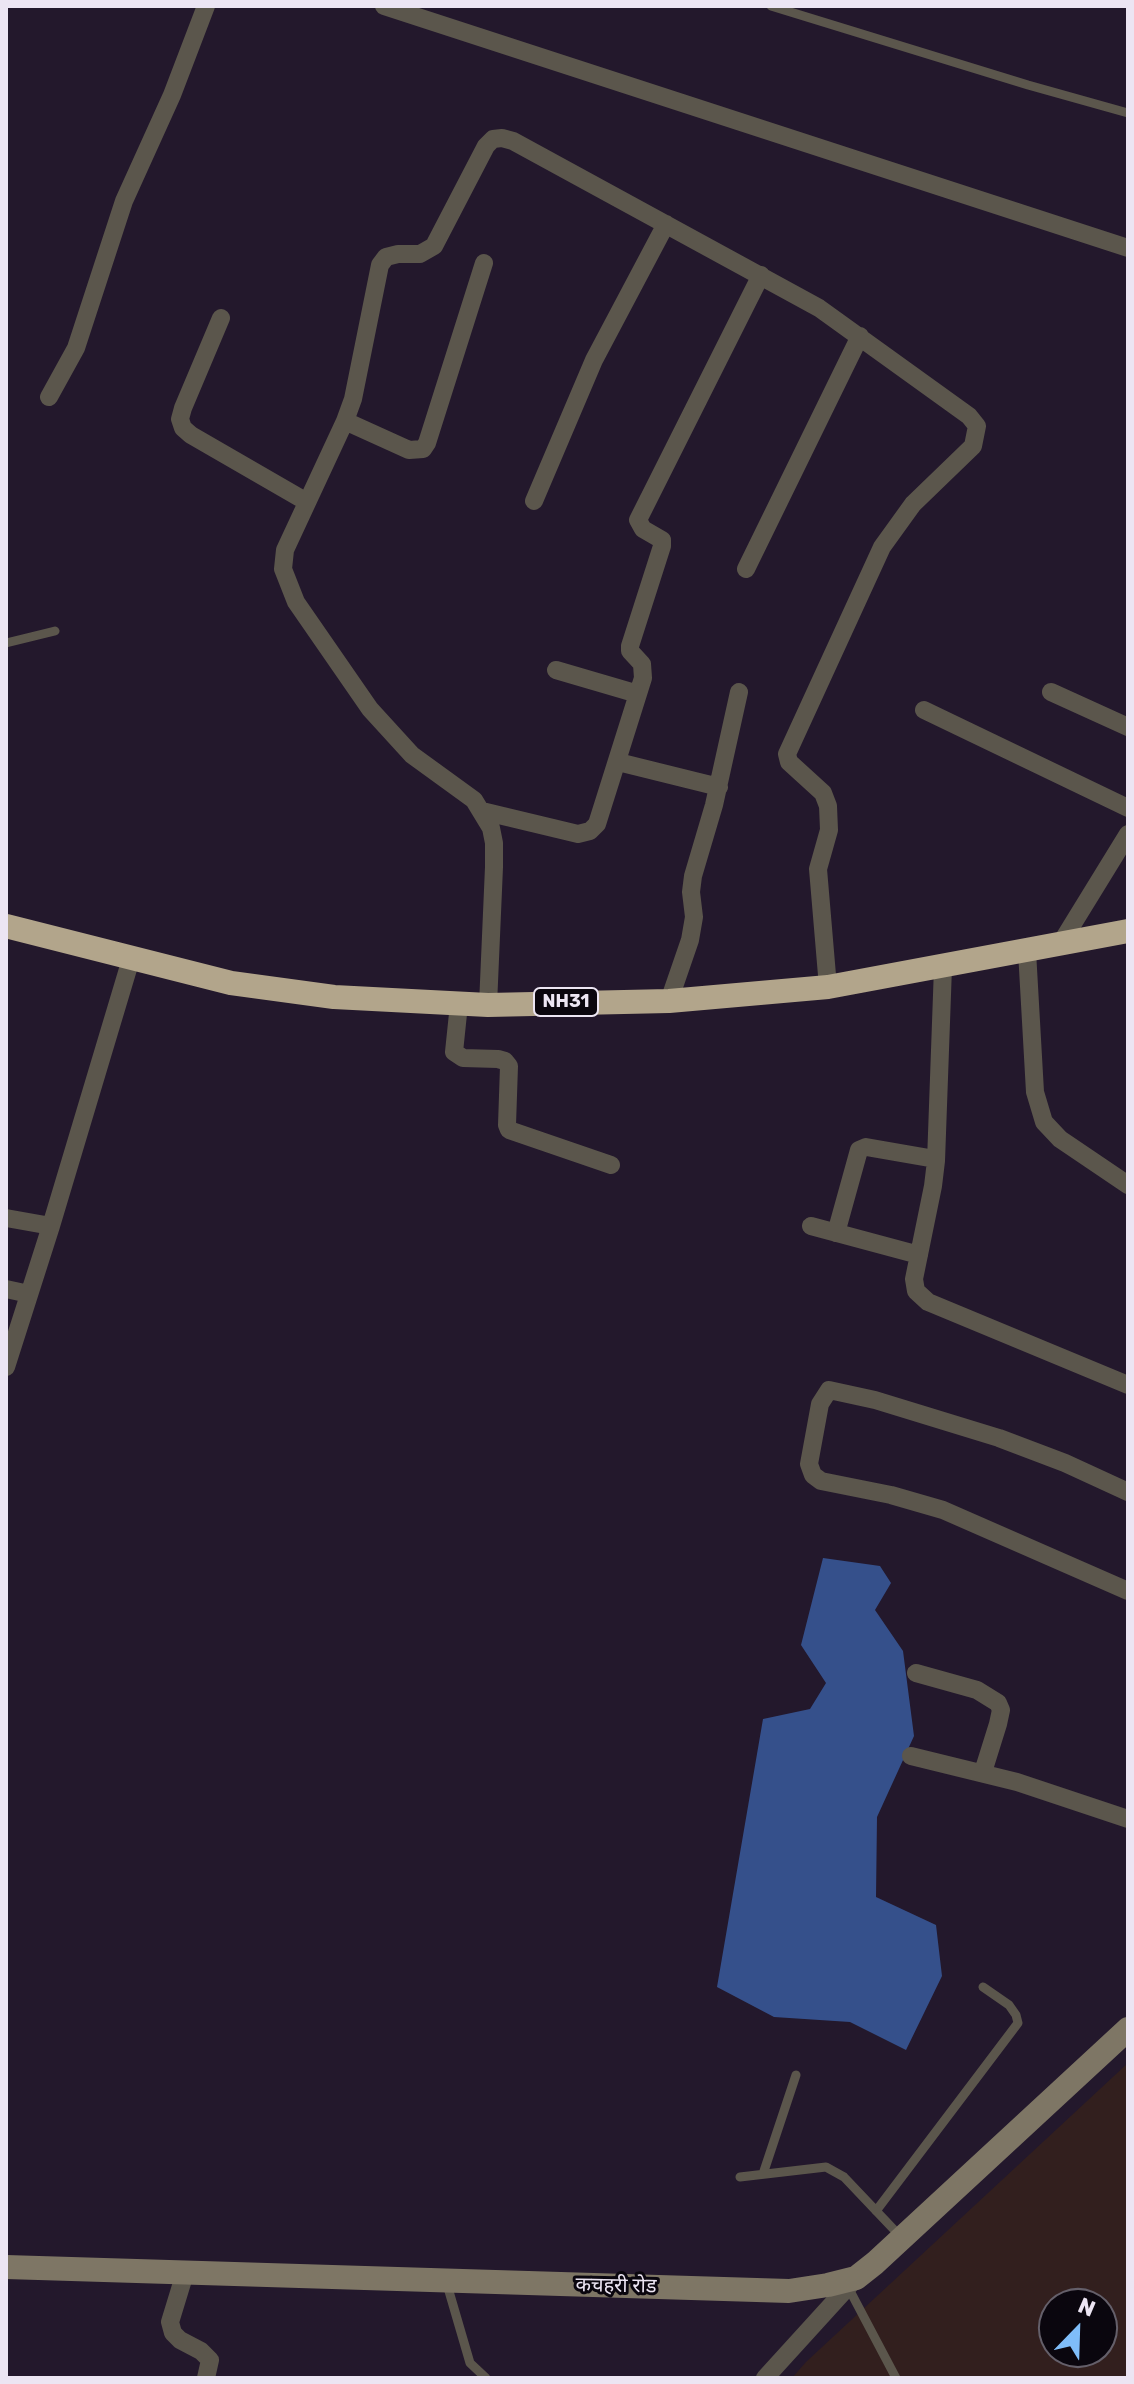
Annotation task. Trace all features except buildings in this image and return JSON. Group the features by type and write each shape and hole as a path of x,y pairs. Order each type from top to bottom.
{"highway":[{"name":"NH31","path":"6,926 231,983 379,1001 488,1005 669,1001 828,987 1128,931"}],"main road":[{"path":"852,2283 1128,2029"},
{"name":"कचहरी रोड","path":"6,2267 789,2291 852,2283"}],"street":[{"path":"49,397 76,348 124,201 172,95 206,6"},
{"path":"384,6 1128,248"},
{"path":"488,1005 494,843 491,828 474,800 412,755 370,709 296,602 283,569 285,550 353,399 380,265 386,257 420,254 434,246 486,146 493,139 513,141 819,308 969,416 977,426 973,446 913,504 882,547 787,754 795,769 823,793 828,806 829,830 818,869 828,987"},
{"path":"534,501 602,344 666,224"},
{"path":"345,421 409,450 423,449 484,263"},
{"path":"482,811 578,834 590,831 602,810 644,671 630,651 630,646 662,546 662,540 643,529 638,520 761,275"},
{"path":"221,318 183,408 180,419 183,428 307,502"},
{"path":"746,569 860,336"},
{"path":"556,670 638,694"},
{"path":"669,1001 690,940 694,917 693,876 719,787 739,692"},
{"path":"1051,692 1128,727"},
{"path":"924,710 1128,808"},
{"path":"618,762 719,787"},
{"path":"1061,943 1128,834"},
{"path":"1027,951 1035,1092 1044,1122 1060,1139 1128,1185"},
{"path":"6,1367 131,959"},
{"path":"943,967 933,1186 914,1279 916,1291 928,1302 1128,1385"},
{"path":"459,1004 454,1052 463,1058 498,1059 509,1066 509,1130 611,1165"},
{"path":"836,1233 859,1150 866,1147 935,1159"},
{"path":"6,1218 51,1226"},
{"path":"811,1226 919,1255"},
{"path":"6,1289 29,1294"},
{"path":"1128,1492 1065,1463 999,1438 900,1407 829,1390 820,1404 809,1464 813,1475 821,1481 891,1495 943,1510 1128,1591"},
{"path":"916,1673 977,1690 998,1703 1001,1710 998,1724 983,1772"},
{"path":"911,1756 983,1772 1128,1819"},
{"path":"185,2273 170,2322 173,2333 180,2340 201,2351 210,2360 206,2378"},
{"path":"765,2378 852,2283"}],"lane":[{"path":"771,6 1128,113"},
{"path":"6,643 55,631"},
{"path":"876,2211 1018,2023 1009,2005 983,1987"},
{"path":"763,2174 796,2075"},
{"path":"740,2177 826,2167 844,2177 902,2238"},
{"path":"446,2281 466,2352 479,2376"},
{"path":"852,2283 896,2378"}],"shaded area":[{"path":"1128,2063 1128,2378 792,2378 806,2362"}],"water":[{"path":"823,1558 880,1566 891,1583 875,1610 903,1651 914,1736 877,1817 876,1897 936,1925 942,1976 906,2050 850,2022 774,2017 717,1987 763,1719 810,1709 826,1683 801,1645"}]}
